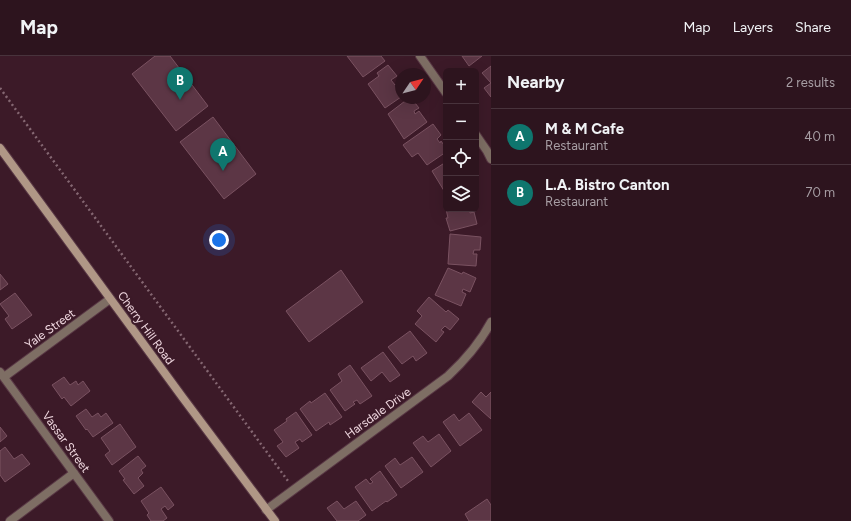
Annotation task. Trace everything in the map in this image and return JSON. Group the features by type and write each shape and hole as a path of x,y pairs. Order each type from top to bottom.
{"main road":[{"name":"Cherry Hill Road","path":"0,148 275,521"}],"street":[{"path":"420,56 443,89"},
{"path":"479,140 491,159"},
{"name":"Yale Street","path":"2,375 110,299"},
{"name":"Harsdale Drive","path":"266,510 448,376 473,351 491,322"},
{"name":"Vassar Street","path":"2,375 109,521"},
{"path":"10,521 74,473"}],"path":[{"path":"0,88 288,481"}],"building":[{"path":"155,56 170,56 208,106 176,131 132,74"},
{"path":"347,56 381,56 385,61 363,77"},
{"path":"462,56 482,56 469,66"},
{"path":"388,65 395,74 395,77 391,80 395,85 395,101 385,108 368,84 379,76 377,73"},
{"path":"491,66 491,83 482,73"},
{"path":"491,83 491,97 484,88"},
{"path":"401,104 416,104 419,108 414,111 415,114 419,111 427,122 404,139 388,114"},
{"path":"213,117 256,174 224,199 180,142"},
{"path":"433,124 441,135 437,139 440,143 441,141 443,144 443,154 427,165 418,153 412,157 403,145"},
{"path":"443,164 443,189 432,171"},
{"path":"447,212 474,212 477,224 450,231 446,218 448,218"},
{"path":"450,234 481,237 480,250 474,250 473,254 477,254 476,266 448,264"},
{"path":"448,268 462,274 463,272 476,278 470,292 463,289 462,292 466,294 461,306 435,295"},
{"path":"341,270 363,302 309,342 286,311"},
{"path":"0,274 8,284 0,290"},
{"path":"15,293 32,315 12,329 5,319 9,316 0,304"},
{"path":"429,297 446,312 448,310 459,319 450,330 445,326 441,330 444,332 436,342 415,324 422,316 417,311"},
{"path":"410,331 427,353 416,361 413,356 402,364 388,347"},
{"path":"383,352 400,375 390,382 382,372 371,381 361,368"},
{"path":"350,365 372,396 360,404 357,400 353,402 355,404 345,411 330,390 342,381 338,374"},
{"path":"64,377 70,385 76,381 78,385 83,381 90,391 71,406 64,397 62,399 52,385"},
{"path":"481,392 486,397 491,392 491,419 472,402"},
{"path":"325,393 342,417 330,425 329,422 316,431 300,409 310,401 311,403"},
{"path":"86,409 92,417 98,413 101,417 106,413 113,423 93,437 76,416"},
{"path":"296,412 312,435 302,442 300,439 295,442 299,448 286,457 277,446 283,442 274,430 287,421 286,419"},
{"path":"469,413 482,430 460,446 443,422 454,414 459,421"},
{"path":"120,424 136,447 112,465 105,455 110,451 101,438"},
{"path":"0,427 7,436 0,442"},
{"path":"439,434 451,451 431,467 413,443 423,436 428,442"},
{"path":"5,447 14,459 22,454 30,464 5,482 0,475 0,451"},
{"path":"138,456 146,466 141,470 143,473 138,478 144,486 134,494 123,480 125,479 119,471"},
{"path":"412,457 423,472 401,488 385,466 395,458 400,465"},
{"path":"380,471 397,495 372,511 355,487 366,479 370,484 373,482 370,479"},
{"path":"161,487 174,505 168,510 165,506 161,509 167,518 163,521 151,521 147,515 149,513 141,501"},
{"path":"487,499 491,505 491,521 469,521 465,514"},
{"path":"337,501 344,509 356,501 366,515 358,521 337,521 327,508"}],"place":[{"name":"L.A. Bistro Canton","path":"180,100"},
{"name":"M & M Cafe","path":"223,171"}]}
